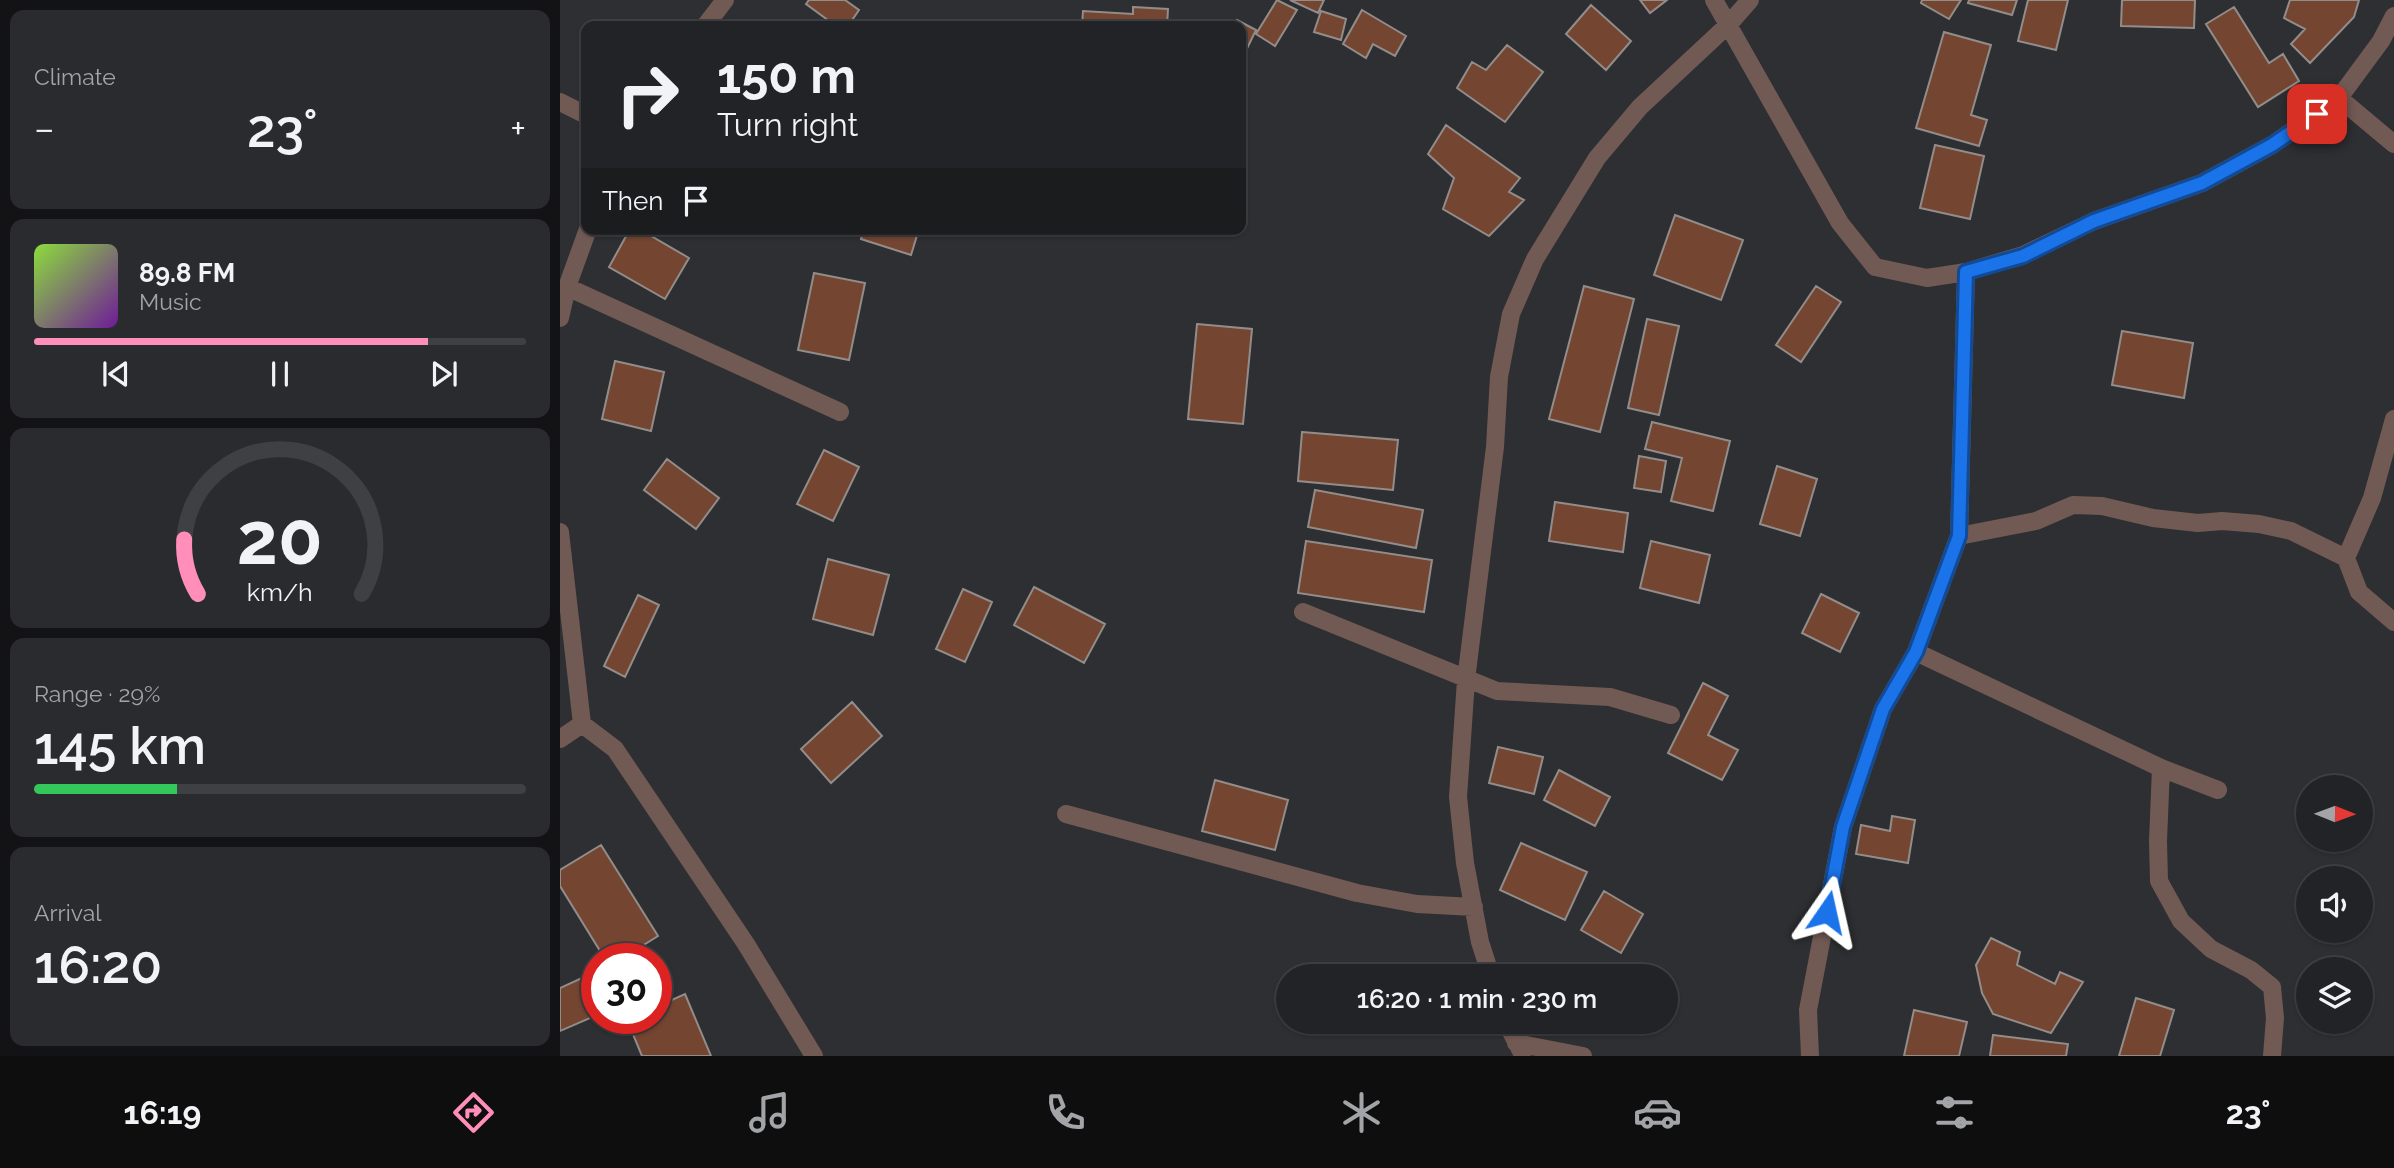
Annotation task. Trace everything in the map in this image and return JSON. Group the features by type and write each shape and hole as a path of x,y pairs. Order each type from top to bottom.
{"street":[{"path":"709,21 724,0"},
{"path":"1714,0 1840,223 1875,267 1927,278 1966,272 2023,256 2094,221 2202,183 2272,145 2339,98 2381,41 2394,16"},
{"path":"1487,964 1480,942 1465,863 1458,797 1466,680 1495,447 1499,377 1511,314 1535,259 1597,158 1640,107 1729,24 1750,0"},
{"path":"2339,98 2394,144"},
{"path":"560,102 581,112"},
{"path":"560,318 567,287 586,235"},
{"path":"1810,1056 1808,1010 1843,827 1883,709 1916,652 1959,536 1966,272"},
{"path":"567,287 840,412"},
{"path":"2346,558 2372,498 2394,419"},
{"path":"1959,536 2036,521 2073,505 2102,506 2153,518 2198,523 2222,521 2259,524 2291,531 2346,558 2359,592 2394,622"},
{"path":"560,532 582,724 615,749 746,944 814,1056"},
{"path":"1303,612 1497,691 1610,697 1671,715"},
{"path":"1916,652 2161,768 2218,790"},
{"path":"560,739 582,724"},
{"path":"2161,768 2159,880 2180,921 2211,949 2250,970 2272,987 2275,1018 2272,1056"},
{"path":"1066,814 1357,893 1417,904 1474,907"},
{"path":"1520,1049 1583,1056"}],"building":[{"path":"809,0 845,0 859,10 851,21 829,21 806,4"},
{"path":"1277,0 1297,10 1275,46 1256,34"},
{"path":"1290,0 1324,0 1318,13"},
{"path":"1640,0 1667,0 1650,13"},
{"path":"1922,0 1961,0 1949,19 1921,3"},
{"path":"1969,0 2017,0 2012,15 1968,3"},
{"path":"2028,0 2068,0 2056,50 2018,41"},
{"path":"2122,0 2195,0 2194,28 2121,26"},
{"path":"2290,0 2359,0 2354,17 2310,63 2291,44 2305,29 2284,18"},
{"path":"1591,5 1631,41 1606,70 1566,34"},
{"path":"1133,7 1168,9 1167,21 1082,21 1083,11 1133,14"},
{"path":"2234,7 2269,63 2283,54 2299,81 2258,107 2206,24"},
{"path":"1362,10 1406,36 1395,56 1373,44 1366,58 1343,44"},
{"path":"1321,11 1346,19 1341,40 1314,32"},
{"path":"1246,25 1256,30 1246,51"},
{"path":"1944,32 1991,45 1971,115 1987,120 1979,146 1916,128"},
{"path":"1507,45 1543,72 1505,122 1457,88 1472,62 1486,70"},
{"path":"1446,125 1520,178 1509,192 1524,200 1489,236 1443,209 1454,178 1428,154"},
{"path":"1935,145 1984,156 1970,219 1920,208"},
{"path":"1675,215 1743,240 1721,300 1654,275"},
{"path":"627,235 649,235 689,258 665,299 609,267"},
{"path":"862,235 917,235 911,255 861,239"},
{"path":"814,273 865,283 849,360 798,350"},
{"path":"1584,286 1634,299 1600,432 1549,419"},
{"path":"1816,286 1841,302 1801,362 1776,345"},
{"path":"1647,319 1679,326 1659,415 1628,408"},
{"path":"1197,324 1252,329 1243,424 1188,419"},
{"path":"2122,331 2193,343 2184,398 2112,385"},
{"path":"615,361 664,372 651,431 602,419"},
{"path":"1652,422 1730,441 1713,511 1671,501 1682,458 1645,449"},
{"path":"1302,432 1398,440 1393,490 1298,481"},
{"path":"824,450 859,467 833,521 797,504"},
{"path":"1639,456 1666,461 1661,492 1634,488"},
{"path":"667,459 719,498 696,529 644,490"},
{"path":"1777,466 1817,479 1800,536 1760,524"},
{"path":"1315,490 1423,510 1416,548 1308,527"},
{"path":"1555,502 1628,513 1623,552 1549,541"},
{"path":"1306,541 1432,560 1424,612 1298,593"},
{"path":"1651,541 1710,555 1699,603 1640,588"},
{"path":"828,559 889,575 873,635 813,619"},
{"path":"1034,587 1105,624 1084,663 1014,625"},
{"path":"963,589 992,602 965,662 936,649"},
{"path":"1821,594 1859,613 1840,652 1802,633"},
{"path":"638,595 659,605 625,677 604,666"},
{"path":"1703,683 1728,696 1708,735 1738,750 1722,780 1668,753"},
{"path":"852,702 882,736 831,783 801,749"},
{"path":"1498,747 1543,757 1534,794 1489,783"},
{"path":"1559,770 1610,797 1595,826 1544,800"},
{"path":"1215,780 1288,800 1275,850 1202,831"},
{"path":"1892,816 1915,820 1908,863 1856,854 1861,825 1890,831"},
{"path":"1521,843 1587,872 1565,920 1500,890"},
{"path":"601,845 658,936 647,943 595,943 560,886 560,870"},
{"path":"1604,891 1643,914 1621,953 1581,930"},
{"path":"1991,938 2020,952 2017,965 2055,984 2060,972 2083,982 2051,1033 1993,1014 1982,993 1976,965"},
{"path":"581,978 581,1022 560,1031 560,988"},
{"path":"685,994 711,1056 642,1056 633,1034 672,1034 672,1000"},
{"path":"2136,998 2174,1010 2160,1056 2119,1056"},
{"path":"1914,1010 1967,1022 1959,1056 1904,1056"},
{"path":"1993,1035 2068,1044 2066,1056 1990,1056"}],"route":[{"path":"1827,912 1843,827 1883,709 1916,652 1959,536 1966,272 2023,256 2094,221 2202,183 2272,145 2317,114"}]}
